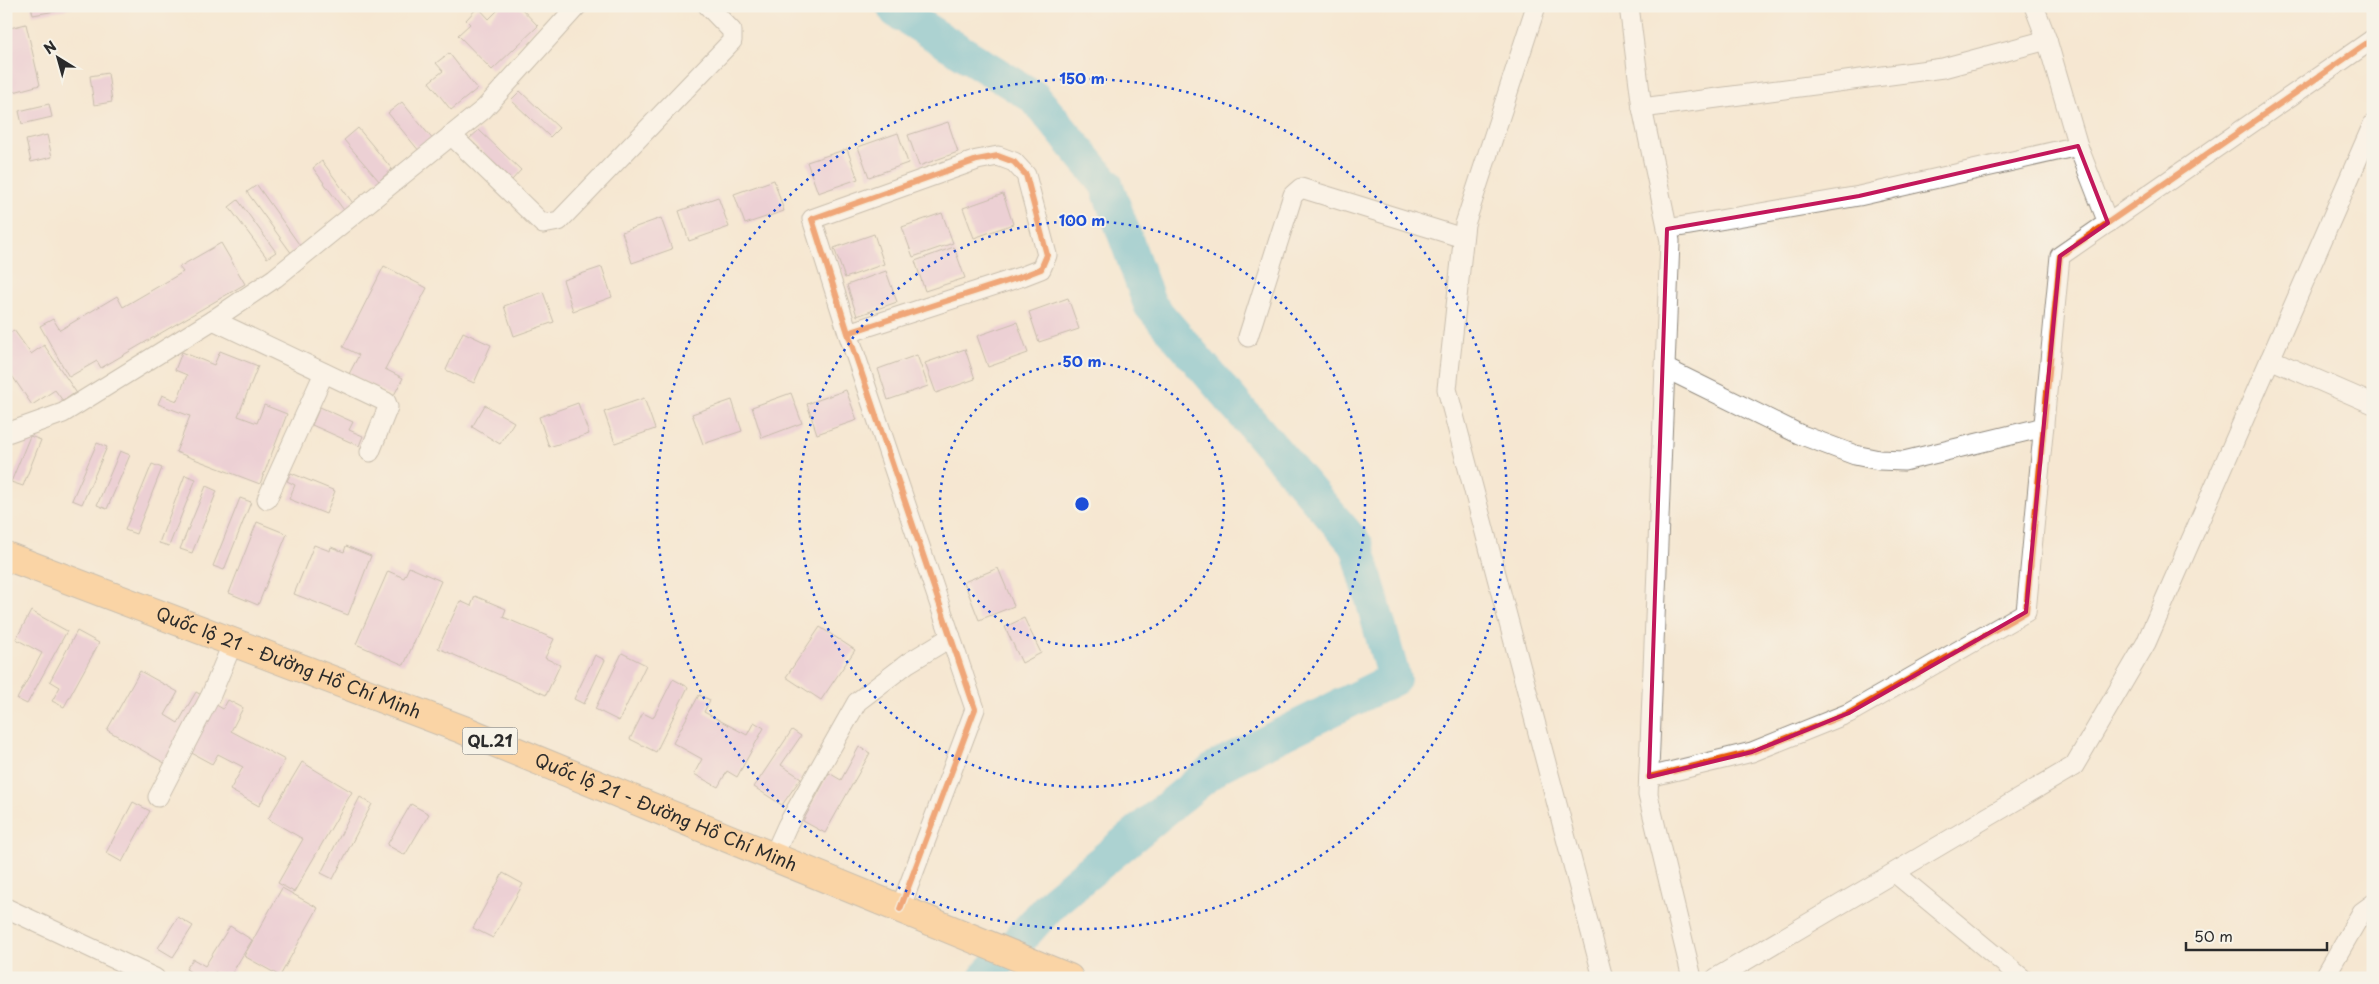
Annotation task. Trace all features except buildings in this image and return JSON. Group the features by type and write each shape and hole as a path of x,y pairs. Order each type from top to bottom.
{"highway":[{"name":"Quốc lộ 21 - Đường Hồ Chí Minh","path":"6,556 464,730 1070,978"}],"street":[{"path":"7,433 63,413 213,320 275,278 484,109 577,6"},
{"path":"451,135 543,224 559,222 732,41 732,31 708,6"},
{"path":"1536,6 1465,224 1447,389 1603,978"},
{"path":"1628,6 1642,108 1670,241 1648,796 1692,978"},
{"path":"2034,6 2047,40 2078,146 2108,223"},
{"path":"1649,777 1752,752 1849,713 2026,612 2060,256 2373,39"},
{"path":"1642,108 1943,68 2047,40"},
{"path":"1716,978 2074,766 2146,643 2373,124"},
{"path":"1667,229 1859,196 2078,146"},
{"path":"848,333 1024,276 1040,269 1047,255 1026,175 1014,162 998,156 977,160 812,219 848,333 975,710 900,909"},
{"path":"1248,336 1293,195 1301,188 1463,238"},
{"path":"213,320 386,402 388,407 370,452"},
{"path":"2270,359 2373,404"},
{"path":"1665,368 1799,434 1855,455 1879,460 1904,461 2044,427"},
{"path":"267,499 324,373"},
{"path":"773,857 787,826 857,702 908,663 951,636"},
{"path":"158,797 211,695 233,642"},
{"path":"1895,873 2022,978"},
{"path":"2324,978 2362,912 2373,904"},
{"path":"6,908 155,978"}],"highlighted area":[{"path":"2078,146 2108,223 2060,256 2026,612 1849,713 1752,752 1649,777 1667,229 1859,196"}],"waterway":[{"path":"893,6 896,11 1034,97 1106,184 1150,305 1357,546 1394,679 1218,766 1054,901 985,978"}],"cycle path":[{"path":"1649,777 1752,752 1849,713 2026,612 2060,256 2373,39"},
{"path":"848,333 1041,269 1047,255 1026,175 1014,162 998,156 977,160 812,219 848,333 975,709 900,909"}]}
